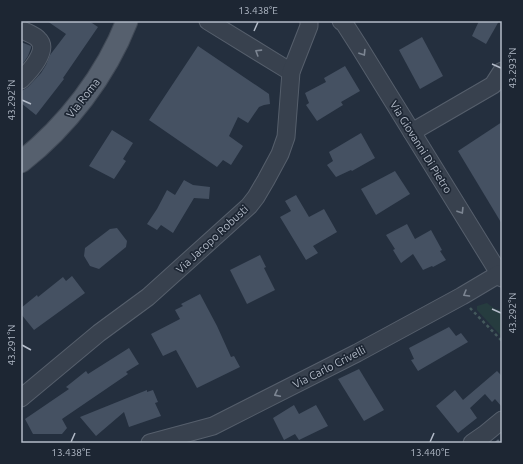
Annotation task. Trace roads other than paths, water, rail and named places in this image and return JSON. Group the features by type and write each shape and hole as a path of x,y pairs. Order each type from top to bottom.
{"main road":[{"name":"Via Roma","path":"21,162 52,135 91,89 104,69 128,23"}],"street":[{"path":"208,21 291,72"},
{"name":"Via Jacopo Robusti","path":"21,398 99,333 148,297 249,206 256,197 280,154 286,137 291,72 309,26 309,21"},
{"name":"Via Giovanni Di Pietro","path":"341,21 344,23 501,276"},
{"path":"21,29 38,39 41,45 41,50 38,58 30,70 21,79"},
{"path":"412,132 493,85 502,71"},
{"name":"Via Carlo Crivelli","path":"150,443 213,426 357,353 501,276"},
{"path":"472,443 502,420"}],"railway":[{"path":"496,443 502,438"}]}
